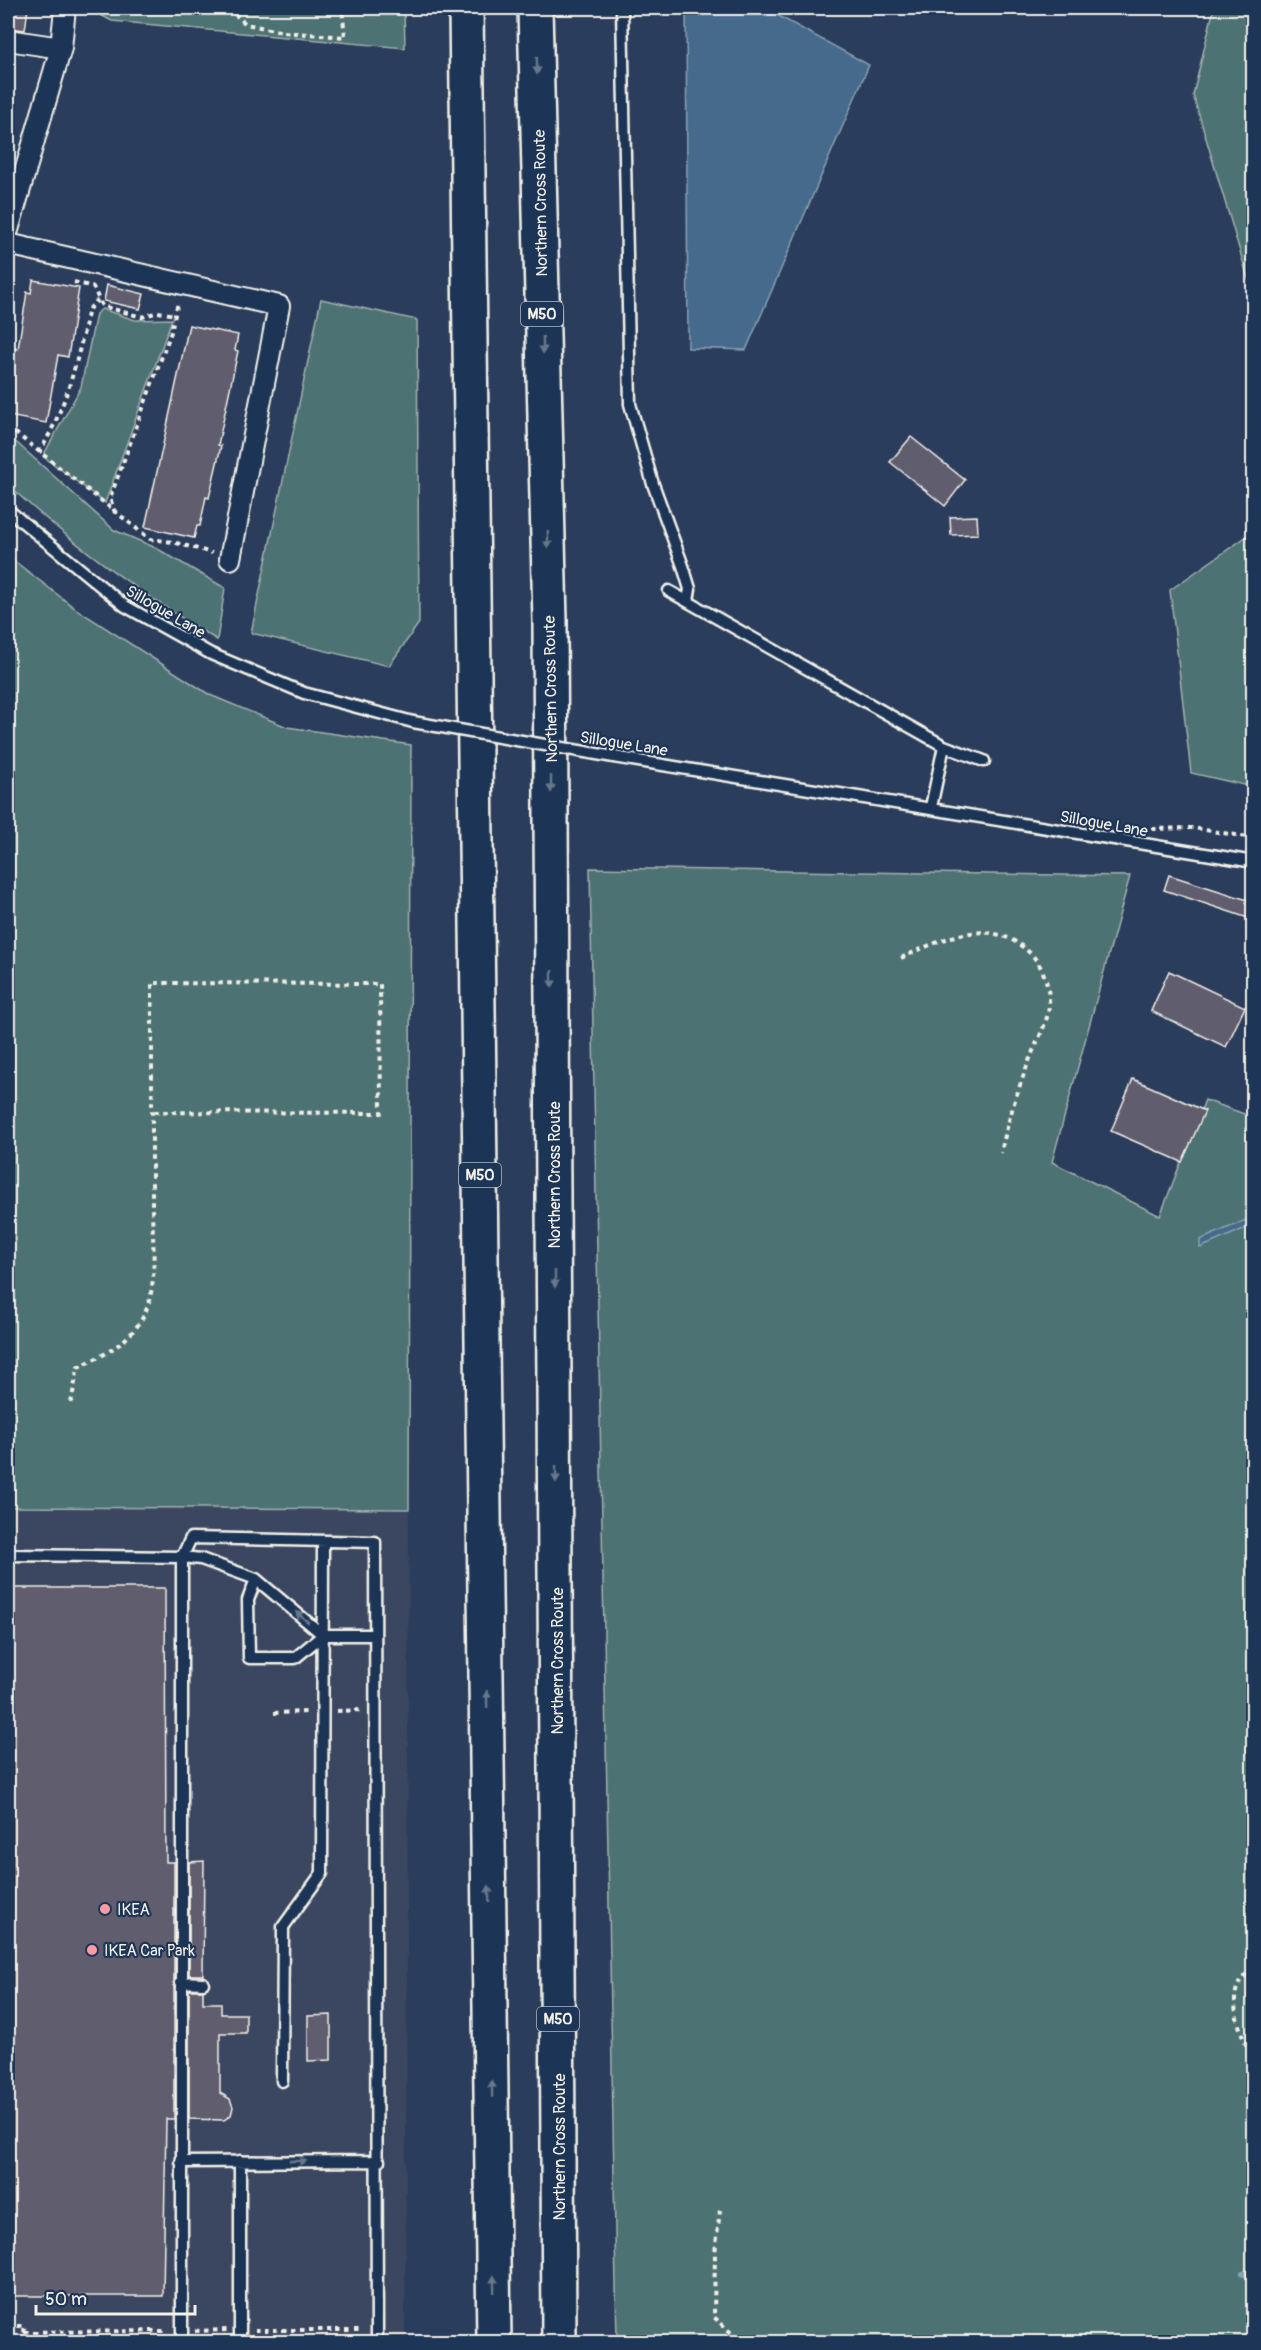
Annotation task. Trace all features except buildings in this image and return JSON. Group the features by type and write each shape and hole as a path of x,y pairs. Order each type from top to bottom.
{"highway":[{"name":"M50","path":"466,8 494,2343"},
{"name":"Northern Cross Route","path":"535,8 550,621 560,2343"},
{"path":"558,1695 570,1947 580,2343"}],"street":[{"path":"8,230 61,48 65,8"},
{"path":"8,40 61,48"},
{"path":"8,244 279,306 230,559"}],"lane":[{"path":"622,8 630,404 653,484 690,589 688,601"},
{"name":"Sillogue Lane","path":"8,510 124,606 211,654 304,693 413,722 614,757 931,807 1145,846 1254,862"},
{"path":"669,591 944,746 984,761"},
{"path":"931,807 944,746"},
{"path":"183,2343 182,1557 191,1538 375,1542 377,2343"},
{"path":"282,2081 283,1927 322,1873 323,1541"},
{"path":"8,1555 201,1559 256,1578 323,1635"},
{"path":"256,1578 248,1600 249,1658 295,1658 323,1635 375,1635"},
{"path":"181,1982 203,1983"},
{"path":"240,2161 240,2343"},
{"path":"181,2162 378,2161"}],"path":[{"path":"228,8 234,10 246,24 283,32 345,37 342,8"},
{"path":"63,279 93,287 102,306 142,317 158,312 175,315"},
{"path":"115,513 110,498 175,315 183,284"},
{"path":"39,453 56,424 70,390 89,309 98,300"},
{"path":"8,428 150,539 173,542 230,559"},
{"path":"1148,835 1152,829 1158,827 1193,828 1254,838"},
{"path":"901,958 962,934 990,931 1016,940 1038,961 1046,981 1049,1004 1045,1023 1008,1119 1001,1153"},
{"path":"71,1403 78,1367 106,1355 129,1336 145,1313 152,1284 152,1112 152,982 380,984 381,1113 152,1112"},
{"path":"1254,1969 1238,1982 1234,1998 1235,2011 1254,2063"},
{"path":"720,2211 715,2253 714,2317 741,2343"},
{"path":"8,2326 24,2326 24,2343"},
{"path":"24,2332 377,2330"}],"shaded area":[{"path":"686,8 764,8 869,65 746,350 688,348"},
{"path":"1253,1217 1253,1225 1200,1248 1200,1240"},
{"path":"8,1507 409,1509 405,2342 8,2342"}],"green space":[{"path":"87,8 404,8 405,48 112,21"},
{"path":"1214,8 1253,8 1253,295 1193,95"},
{"path":"321,299 417,320 419,623 389,666 251,633"},
{"path":"102,309 135,320 172,319 105,503 43,456 81,387 96,314"},
{"path":"8,435 114,530 156,548 225,588 217,640 108,568 8,485"},
{"path":"1253,532 1253,787 1191,773 1170,590"},
{"path":"8,556 76,609 210,695 287,727 411,745 409,1509 8,1507"},
{"path":"590,868 1130,876 1052,1162 1160,1216 1205,1100 1253,1117 1253,2342 617,2342"}],"waterway":[{"path":"1243,2274 1254,2271"}],"place":[{"name":"IKEA","path":"105,1909"},
{"name":"IKEA Car Park","path":"92,1950"}]}
